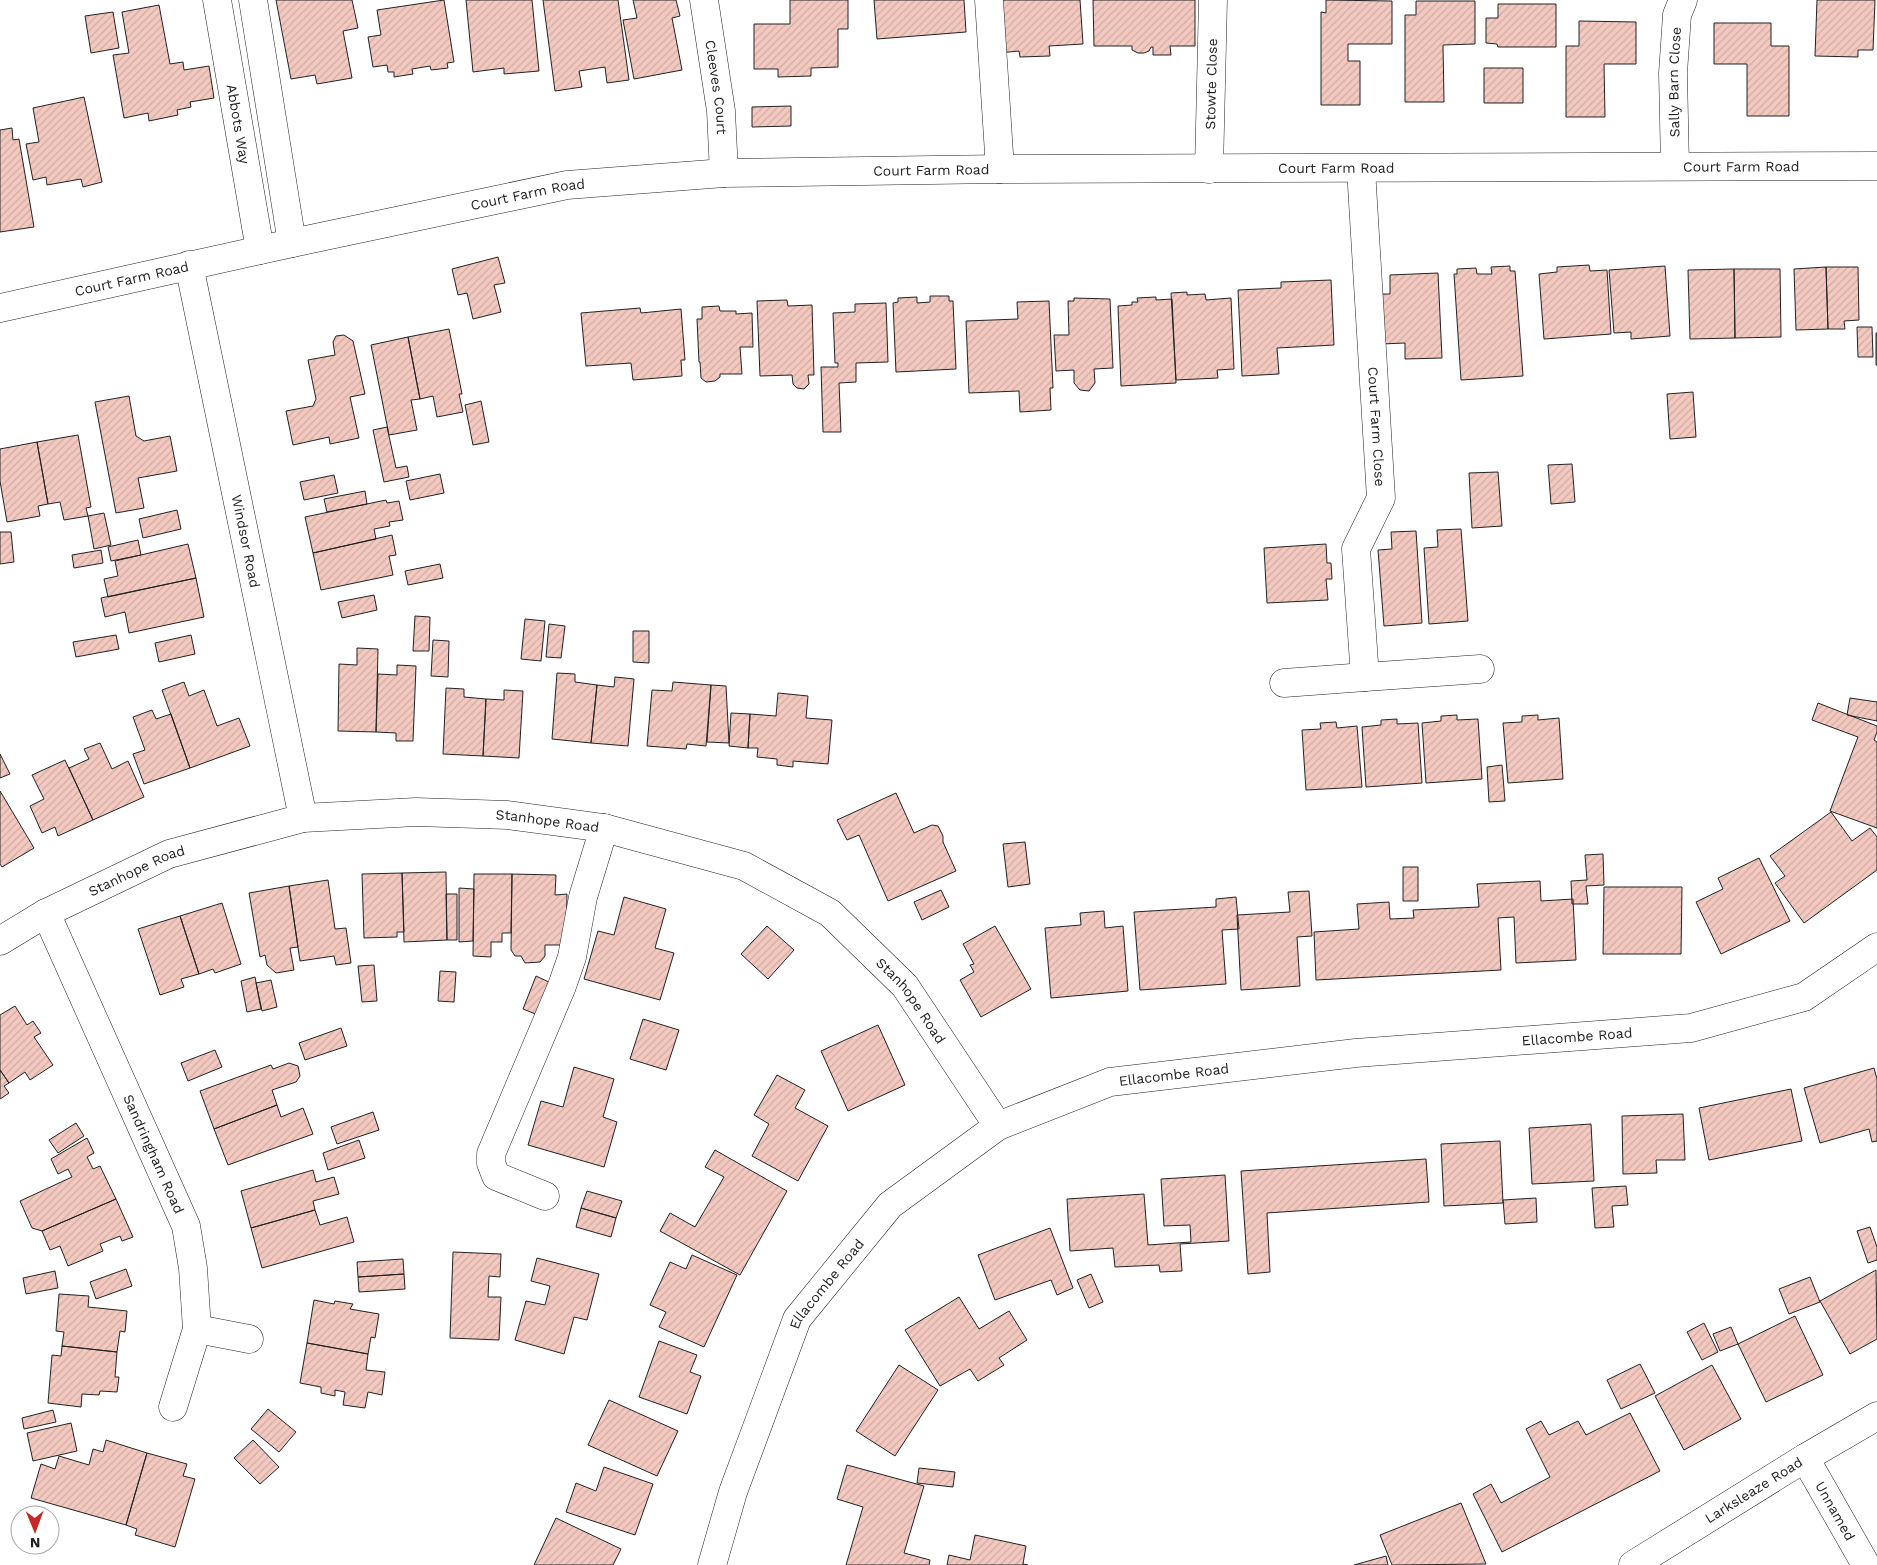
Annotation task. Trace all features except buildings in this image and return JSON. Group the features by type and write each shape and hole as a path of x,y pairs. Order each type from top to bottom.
{"street":[{"name":"Abbots Way","path":"216,0 260,250"},
{"path":"253,0 292,243"},
{"name":"Cleeves Court","path":"704,0 721,111 724,173"},
{"path":"988,0 1000,169"},
{"name":"Stowte Close","path":"1209,169 1213,0"},
{"name":"Sally Barn Close","path":"1676,166 1674,73 1677,14 1683,0"},
{"name":"Court Farm Road","path":"0,308 292,243 567,185 724,173 1000,169 1877,166"},
{"name":"Court Farm Close","path":"1361,169 1381,498 1356,549 1365,677"},
{"name":"Windsor Road","path":"190,266 303,818"},
{"path":"1284,682 1480,669"},
{"name":"Stanhope Road","path":"0,941 46,913 169,854 303,818 416,812 508,815 604,828 744,866 830,913 905,986 998,1126"},
{"path":"545,1196 496,1176 491,1163 491,1154 562,986 572,957 583,897 604,828"},
{"name":"Sandringham Road","path":"46,913 186,1226 193,1268 196,1328 173,1407"},
{"name":"Ellacombe Road","path":"712,1565 733,1492 797,1319 890,1205 998,1126 1110,1082 1356,1053 1691,1028 1804,998 1876,950"},
{"path":"196,1328 249,1340"},
{"name":"Larksleaze Road","path":"1633,1565 1805,1458 1877,1416"},
{"name":"Unnamed","path":"1805,1458 1866,1565"}]}
